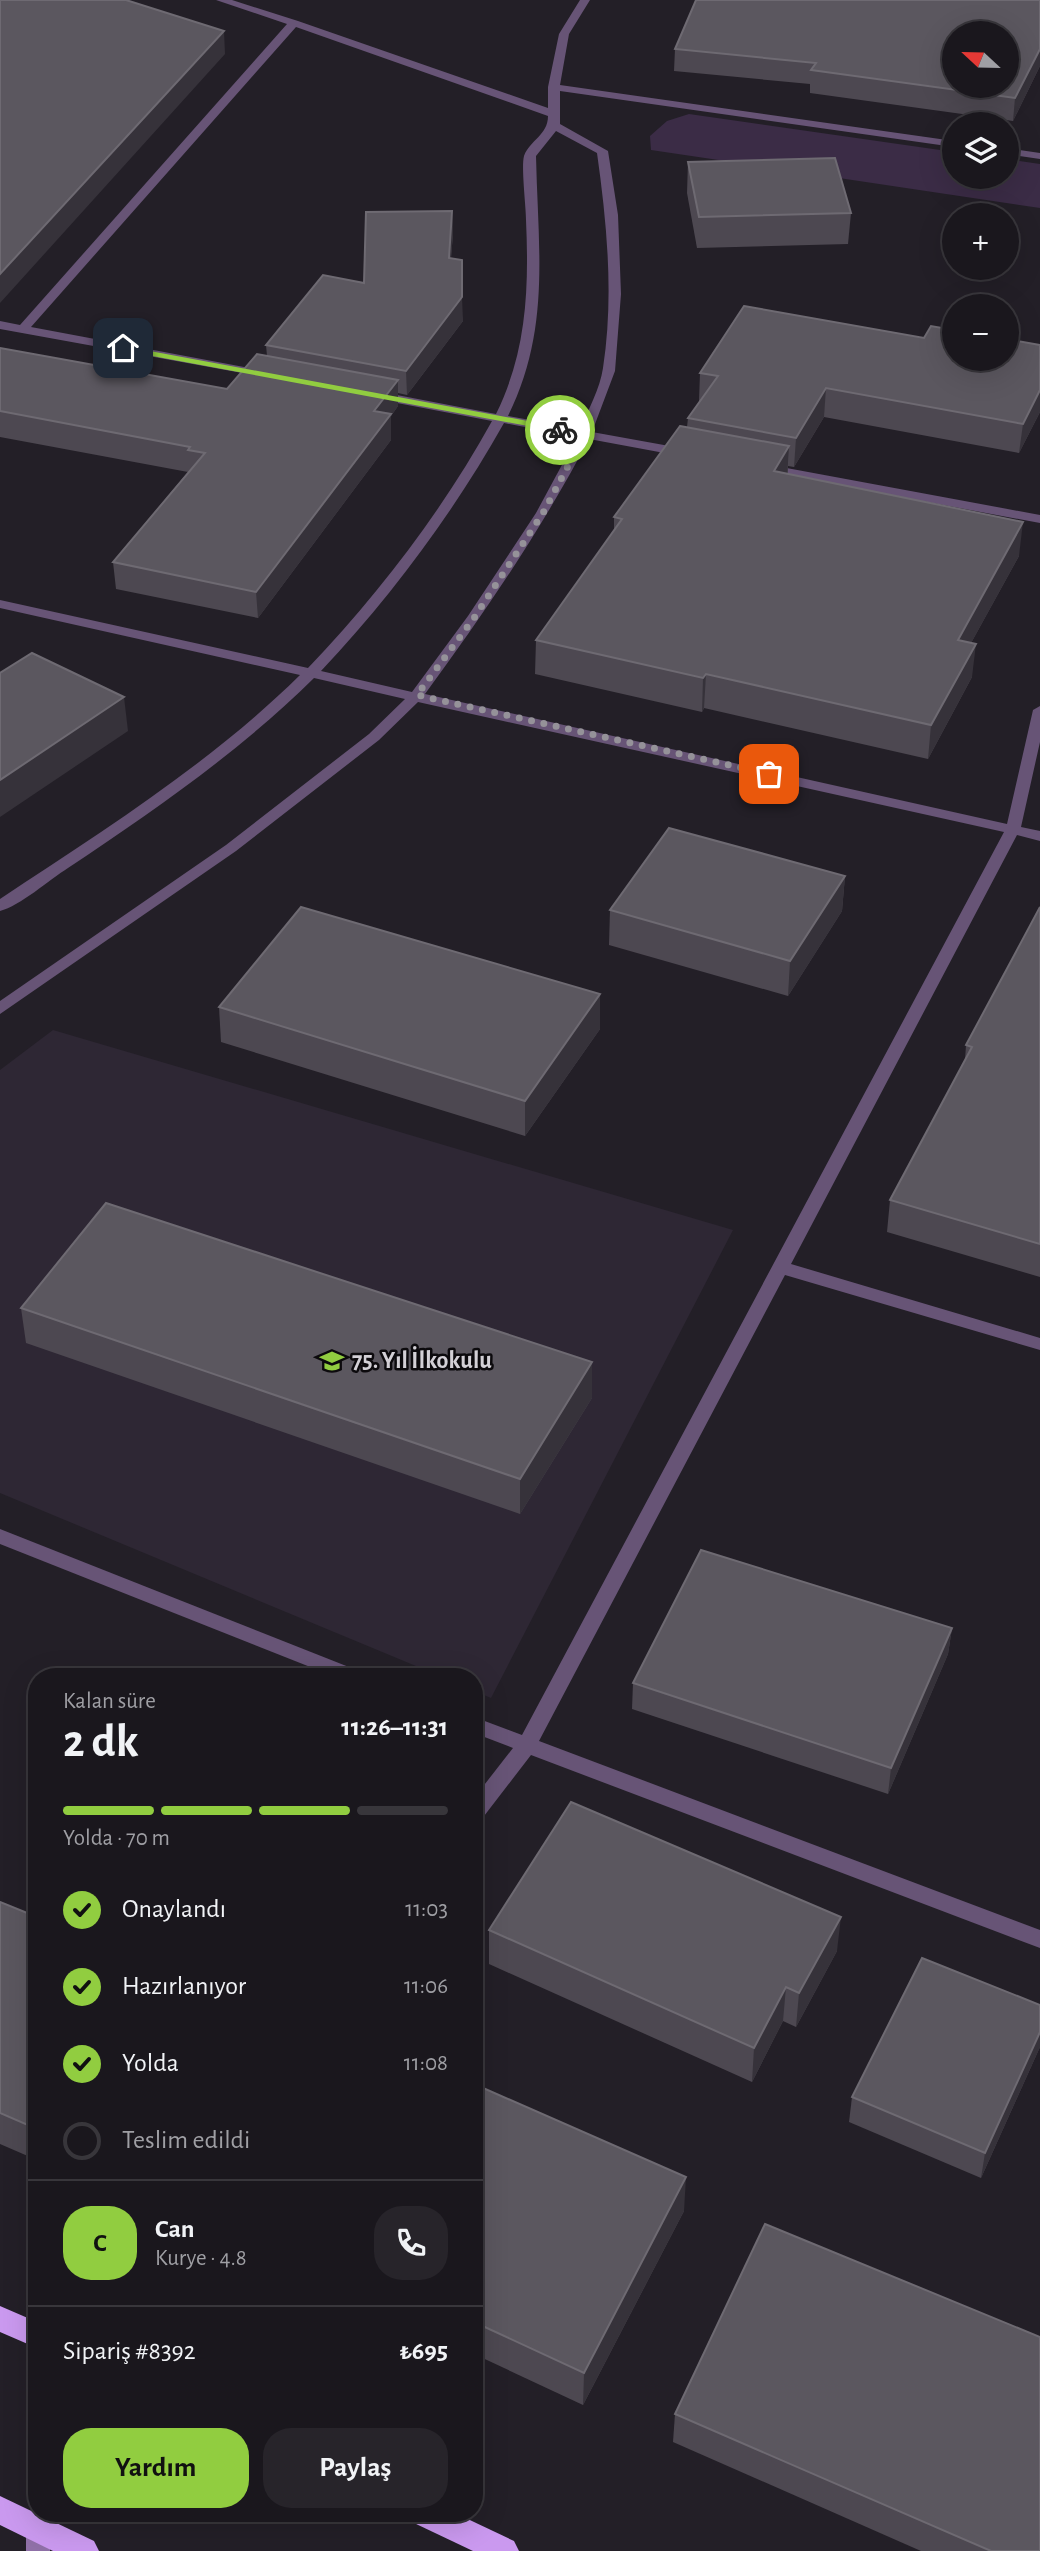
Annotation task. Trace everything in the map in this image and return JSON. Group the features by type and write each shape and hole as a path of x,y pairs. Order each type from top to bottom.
{"highway":[{"path":"0,2319 28,2331"},
{"path":"0,2510 38,2540 83,2551"},
{"path":"443,2522 504,2551"}],"street":[{"path":"0,1009 297,799 374,737 417,695 474,618 543,513 585,434 609,371 615,294 612,215 602,151 554,120 294,23 221,0"},
{"path":"0,906 133,817 244,734 313,672 416,548 501,418 523,365 534,296 530,156 554,120 554,87 564,34 585,0"},
{"path":"22,330 294,23"},
{"path":"554,87 942,142"},
{"path":"1019,153 1040,156"},
{"path":"0,325 285,378"},
{"path":"366,393 706,457"},
{"path":"746,464 1040,519"},
{"path":"0,604 1040,836"},
{"path":"483,1802 526,1746 1013,829 1040,710"},
{"path":"780,1266 1040,1344"},
{"path":"0,1536 332,1668"},
{"path":"483,1729 1040,1939"}],"shaded area":[{"path":"689,114 942,150 942,189 1019,189 1019,161 1040,164 1040,208 651,150 650,136 667,121"},
{"name":"75. Yıl İlkokulu","path":"53,1030 733,1230 491,1698 483,1695 483,1668 421,1668 0,1493 0,1070"}],"building":[{"path":"0,0 126,0 224,31 0,274"},
{"path":"696,0 1040,0 1040,49 1019,90 1019,21 942,21 942,88 811,70 816,63 675,49"},
{"path":"835,158 851,213 699,217 688,162"},
{"path":"452,211 449,258 462,260 462,297 406,371 266,345 323,275 364,283 366,212"},
{"path":"744,306 924,338 931,326 942,328 942,371 1019,371 1019,341 1040,345 1040,390 1023,424 826,388 796,438 688,418 718,376 700,373"},
{"path":"0,348 227,389 257,354 398,380 374,411 391,414 256,592 113,562 205,453 188,450 190,447 0,411"},
{"path":"680,426 789,446 774,471 1023,522 958,640 976,644 931,725 706,674 703,678 536,640 622,519 614,517"},
{"path":"32,653 124,697 0,780 0,673"},
{"path":"669,828 845,876 790,961 610,910"},
{"path":"301,907 600,994 525,1101 219,1007"},
{"path":"1040,907 1040,1244 890,1200 972,1047 966,1045"},
{"path":"106,1203 592,1362 520,1479 21,1308"},
{"path":"701,1550 952,1628 891,1768 633,1683"},
{"path":"571,1802 841,1917 799,1993 786,1987 754,2048 489,1930"},
{"path":"0,1902 28,1913 28,2125 0,2113"},
{"path":"922,1958 1040,2005 1040,2032 985,2153 852,2097"},
{"path":"483,2088 686,2177 584,2373 483,2326"},
{"path":"765,2224 1040,2337 1040,2551 991,2551 675,2414"}],"way so far":[{"path":"560,430 585,434 543,513 474,618 417,695 769,774"}],"place":[{"name":"75. Yıl İlkokulu","path":"332,1361"}],"route":[{"path":"123,348 560,430"}]}
